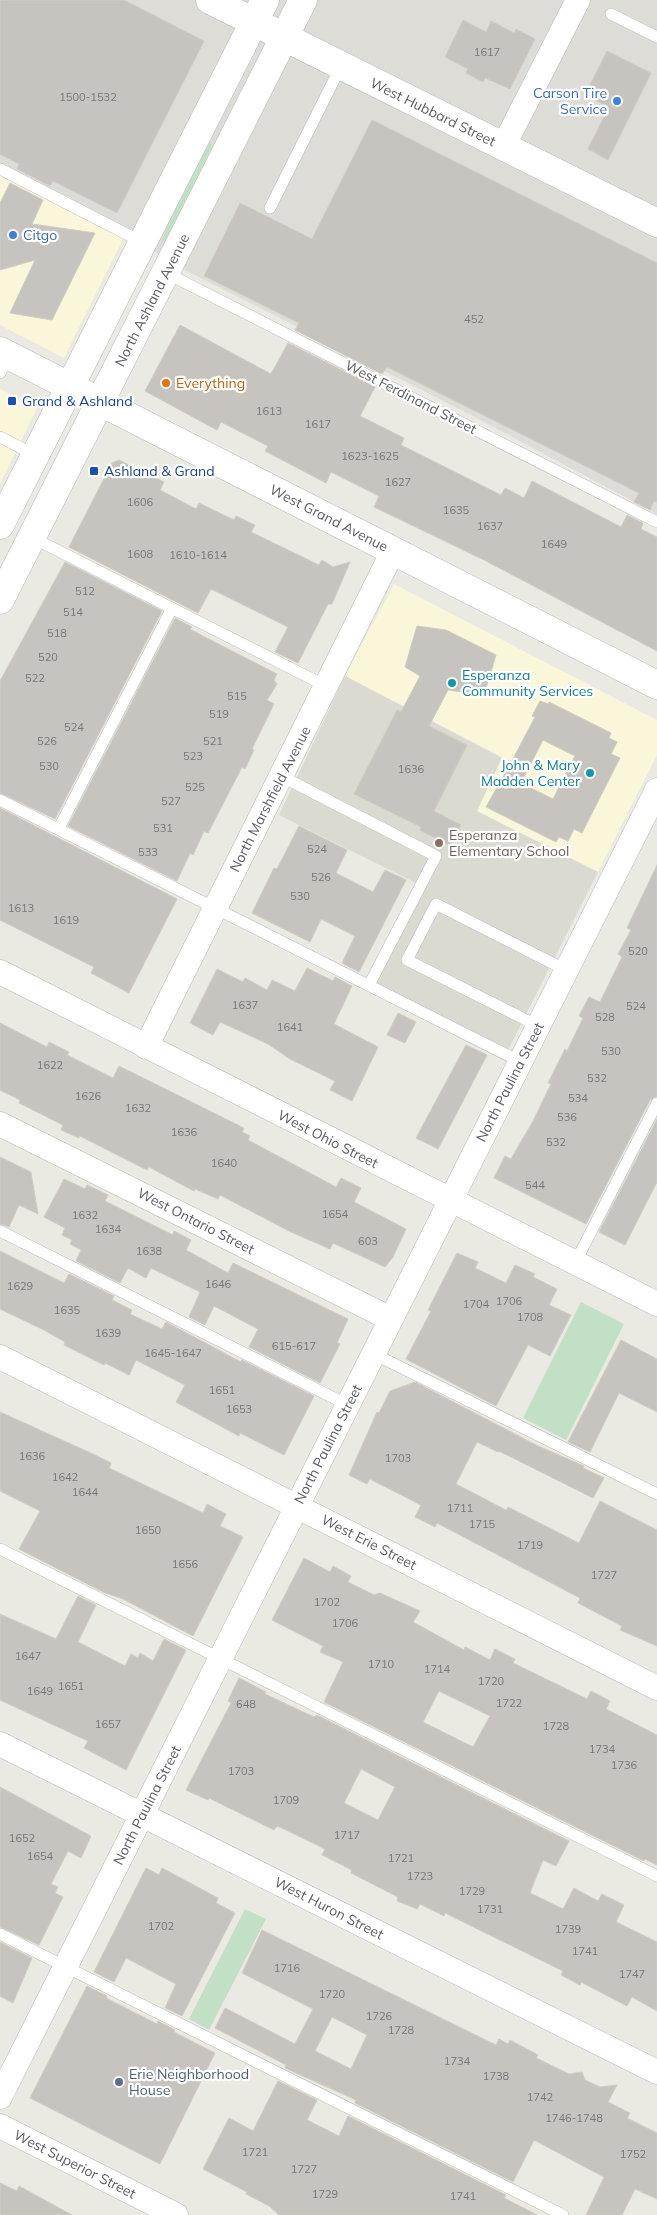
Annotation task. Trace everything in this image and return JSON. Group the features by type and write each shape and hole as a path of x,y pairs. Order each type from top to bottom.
{"main road":[{"name":"West Hubbard Street","path":"210,0 259,11 284,38 657,223"},
{"name":"North Ashland Avenue","path":"0,600 303,0"},
{"path":"0,523 259,11"},
{"name":"West Grand Avenue","path":"3,360 70,386 657,685"}],"street":[{"path":"503,147 578,0"},
{"name":"North Marshfield Avenue","path":"146,1047 393,551"},
{"name":"North Paulina Street","path":"0,2097 657,790"},
{"name":"West Ohio Street","path":"0,972 657,1304"},
{"name":"West Ontario Street","path":"0,1124 391,1319"},
{"name":"West Erie Street","path":"0,1357 657,1688"},
{"name":"West Huron Street","path":"0,1744 657,2072"},
{"name":"West Superior Street","path":"0,2126 176,2215"}],"lane":[{"path":"611,14 657,37"},
{"path":"270,208 341,66"},
{"path":"0,169 142,242"},
{"name":"West Ferdinand Street","path":"166,273 657,522"},
{"path":"0,437 35,455"},
{"path":"31,537 326,686"},
{"path":"58,828 172,608"},
{"path":"281,776 436,856 369,985"},
{"path":"0,800 520,1062"},
{"path":"538,1026 407,960 436,904 566,970"},
{"path":"575,1263 657,1103"},
{"path":"0,1231 348,1405"},
{"path":"374,1354 657,1494"},
{"path":"0,1549 657,1876"},
{"path":"0,1934 562,2215"}],"shaded area":[{"path":"0,0 657,0 657,514 469,414 185,270 125,233 0,169"},
{"path":"0,169 126,233 64,358 0,325"},
{"path":"0,389 37,408 0,484"},
{"path":"394,584 657,720 657,755 598,872 476,811 502,757 345,676"},
{"name":"Esperanza Elementary School","path":"345,676 502,758 477,811 598,872 506,1054 369,985 420,885 279,815"}],"green space":[{"path":"208,142 212,144 192,191 166,243 162,240 171,217"},
{"path":"581,1302 624,1324 566,1440 523,1418"},
{"path":"245,1909 266,1919 209,2030 189,2019"}],"building":[{"path":"0,0 124,0 204,41 117,213 53,181 50,186 17,169 19,164 0,154"},
{"path":"463,20 486,32 491,21 514,33 516,29 535,39 510,89 485,78 483,82 466,73 468,69 445,57"},
{"name":"Carson Tire Service","path":"607,51 651,73 608,160 588,149 609,107 585,95"},
{"path":"372,120 657,263 657,502 654,501 650,510 634,502 639,493 387,367 382,374 295,330 299,323 204,276 240,203 312,239"},
{"path":"10,183 43,200 32,224 95,233 52,320 10,313 35,260 0,270 0,203"},
{"path":"180,325 271,374 288,343 375,387 360,416 404,438 401,445 501,495 505,488 524,498 532,481 621,527 627,515 643,523 641,529 657,537 657,651 484,560 374,507 379,496 331,472 326,483 265,451 268,446 221,422 217,430 145,391"},
{"path":"119,460 164,482 160,490 196,509 199,503 234,520 236,516 255,525 251,532 319,565 322,560 333,567 350,562 332,604 328,604 298,663 275,652 288,627 211,589 198,613 69,547 112,463"},
{"path":"65,562 162,611 55,819 0,793 0,681"},
{"path":"175,618 192,627 190,629 277,674 274,680 277,684 267,700 274,704 252,749 254,750 245,769 242,767 208,833 204,831 193,855 190,853 177,881 68,826"},
{"path":"417,626 446,630 496,655 484,695 448,690 429,726 467,745 434,811 461,825 450,846 420,830 421,827 354,794 397,710 401,712 420,676 405,667"},
{"name":"John & Mary Madden Center","path":"540,701 548,704 549,702 611,733 609,738 617,742 611,754 620,758 582,833 574,829 568,841 559,837 556,842 486,807 535,717 532,716","holes":["543,740 575,756 553,799 521,783"]},
{"path":"0,808 177,899 129,993 91,973 94,967 0,920"},
{"path":"299,826 347,850 336,873 373,892 385,870 406,880 359,972 342,963 355,936 321,919 310,942 252,913 274,868 277,869"},
{"path":"657,865 657,1096 650,1100 586,1224 494,1178 505,1156 511,1159 533,1121 551,1084 548,1083 565,1049 567,1051 583,1018 579,1016 589,997 600,1002 622,957 618,954 631,930 627,928"},
{"path":"307,968 333,981 335,977 352,986 334,1024 378,1047 352,1101 330,1090 335,1081 290,1059 268,1044 220,1022 213,1035 190,1023 217,969 243,982 245,978 267,990 272,980 295,991"},
{"path":"398,1013 416,1022 405,1043 387,1035"},
{"path":"0,1023 47,1047 49,1042 69,1052 67,1055 113,1078 119,1066 244,1128 242,1132 250,1136 248,1140 336,1187 341,1178 361,1188 354,1202 406,1229 393,1257 385,1267 333,1243 330,1249 289,1231 220,1195 218,1199 195,1189 194,1191 149,1167 147,1170 80,1136 79,1138 61,1130 63,1125 19,1103 20,1100 0,1090"},
{"path":"466,1045 487,1055 438,1149 416,1138"},
{"path":"657,1119 657,1182 625,1245 599,1232"},
{"path":"0,1157 31,1172 38,1214 19,1205 9,1227 0,1224"},
{"path":"64,1179 85,1189 87,1185 108,1195 105,1201 173,1235 174,1231 191,1240 186,1250 228,1273 233,1263 348,1319 337,1343 340,1344 320,1383 249,1347 258,1329 214,1306 205,1325 189,1317 200,1292 151,1268 146,1278 128,1268 120,1283 76,1261 81,1250 70,1244 72,1240 62,1235 65,1228 44,1217"},
{"path":"0,1251 64,1283 69,1274 114,1296 112,1300 132,1310 130,1314 162,1329 166,1322 241,1362 242,1360 314,1396 284,1455 240,1433 239,1436 176,1402 185,1385 136,1360 129,1375 105,1363 104,1365 64,1345 65,1342 44,1330 0,1309"},
{"path":"457,1253 478,1262 475,1268 506,1283 515,1265 535,1274 533,1277 557,1289 549,1305 571,1315 550,1356 528,1345 496,1406 406,1359 431,1311 428,1310"},
{"path":"621,1340 657,1359 657,1412 619,1393 590,1452 568,1442"},
{"path":"415,1382 538,1446 584,1466 583,1468 604,1478 593,1498 477,1442 456,1484 506,1510 508,1507 579,1543 600,1501 657,1530 657,1646 620,1630 622,1626 578,1603 580,1598 437,1523 435,1527 415,1517 421,1505 370,1479 367,1484 349,1475 377,1412 379,1413 390,1391"},
{"path":"0,1412 93,1454 111,1463 109,1468 203,1513 207,1504 226,1514 220,1526 243,1537 193,1636 123,1599 103,1592 19,1549 40,1511 0,1491"},
{"path":"304,1558 330,1572 333,1566 351,1576 348,1582 374,1595 380,1593 420,1611 413,1622 464,1650 465,1647 490,1660 495,1649 515,1659 513,1663 587,1699 591,1691 610,1701 606,1709 657,1735 657,1865 645,1859 644,1861 324,1702 343,1662 320,1652 323,1646 272,1620","holes":["439,1691 490,1716 473,1747 423,1722"]},
{"path":"78,1596 96,1605 78,1642 125,1666 131,1654 138,1658 140,1653 153,1661 164,1639 186,1650 126,1770 84,1748 88,1741 0,1700 0,1614 56,1639"},
{"path":"239,1678 266,1692 265,1694 314,1717 317,1715 569,1841 556,1866 543,1860 530,1893 563,1909 574,1888 598,1901 602,1894 624,1905 616,1922 657,1942 657,2011 632,1997 627,2006 581,1982 580,1985 561,1975 563,1971 445,1913 444,1916 420,1904 417,1909 397,1901 398,1897 351,1873 352,1870 322,1855 325,1849 277,1826 274,1830 209,1798 208,1800 186,1790 231,1703 228,1701","holes":["361,1769 395,1787 378,1820 344,1803"]},
{"path":"0,1787 91,1836 81,1858 68,1851 51,1884 58,1887 55,1893 63,1897 39,1945 0,1927"},
{"path":"146,1868 159,1875 162,1868 218,1898 216,1903 235,1913 182,2016 165,2008 176,1984 126,1958 114,1982 94,1972"},
{"path":"262,1930 496,2045 499,2039 508,2044 510,2040 538,2055 536,2058 569,2074 582,2072 585,2080 600,2087 617,2085 608,2102 630,2113 627,2118 657,2133 657,2199 635,2189 622,2215 586,2215 604,2177 534,2140 513,2182 355,2103 356,2100 285,2068 286,2065 215,2028 225,2008 295,2044 313,2009 242,1973","holes":["332,2017 367,2035 351,2069 315,2051"]},
{"path":"0,1942 32,1958 13,2003 0,1996"},
{"name":"Erie Neighborhood House","path":"87,1986 157,2024 158,2021 175,2030 174,2032 215,2053 160,2164 30,2098"},
{"path":"278,2081 317,2100 307,2120 339,2136 348,2116 506,2195 504,2198 537,2215 279,2215 269,2206 246,2194 247,2192 203,2169 229,2118 253,2131"},
{"path":"0,2183 17,2191 19,2186 72,2215 0,2215"}],"place":[{"name":"Carson Tire Service","path":"617,101"},
{"name":"Citgo","path":"13,235"},
{"name":"Everything","path":"166,383"},
{"name":"Grand & Ashland","path":"12,401"},
{"name":"Ashland & Grand","path":"94,471"},
{"name":"Esperanza Community Services","path":"452,683"},
{"name":"John & Mary Madden Center","path":"590,773"},
{"name":"Esperanza Elementary School","path":"439,843"},
{"name":"Erie Neighborhood House","path":"119,2082"}]}
